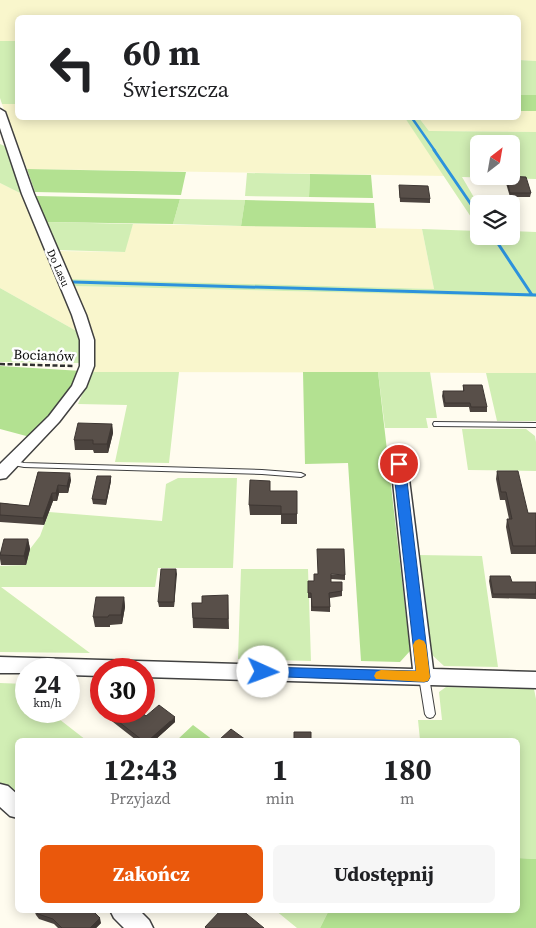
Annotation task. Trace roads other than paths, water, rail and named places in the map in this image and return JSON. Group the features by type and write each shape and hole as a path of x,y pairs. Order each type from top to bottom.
{"street":[{"name":"Do Lasu","path":"0,112 38,220 79,315 87,340 87,366 79,387 54,419 6,468"},
{"path":"399,464 424,677"},
{"path":"0,665 90,668"},
{"path":"155,669 536,680"},
{"path":"0,793 15,807"},
{"path":"125,913 141,928"}],"lane":[{"path":"437,424 536,425"},
{"path":"6,468 24,465 262,472 301,475"},
{"path":"424,677 430,714"}],"waterway":[{"path":"413,120 435,151"},
{"path":"434,150 470,203"},
{"path":"499,245 532,295"},
{"path":"73,282 532,295"},
{"path":"532,295 536,295"}]}
